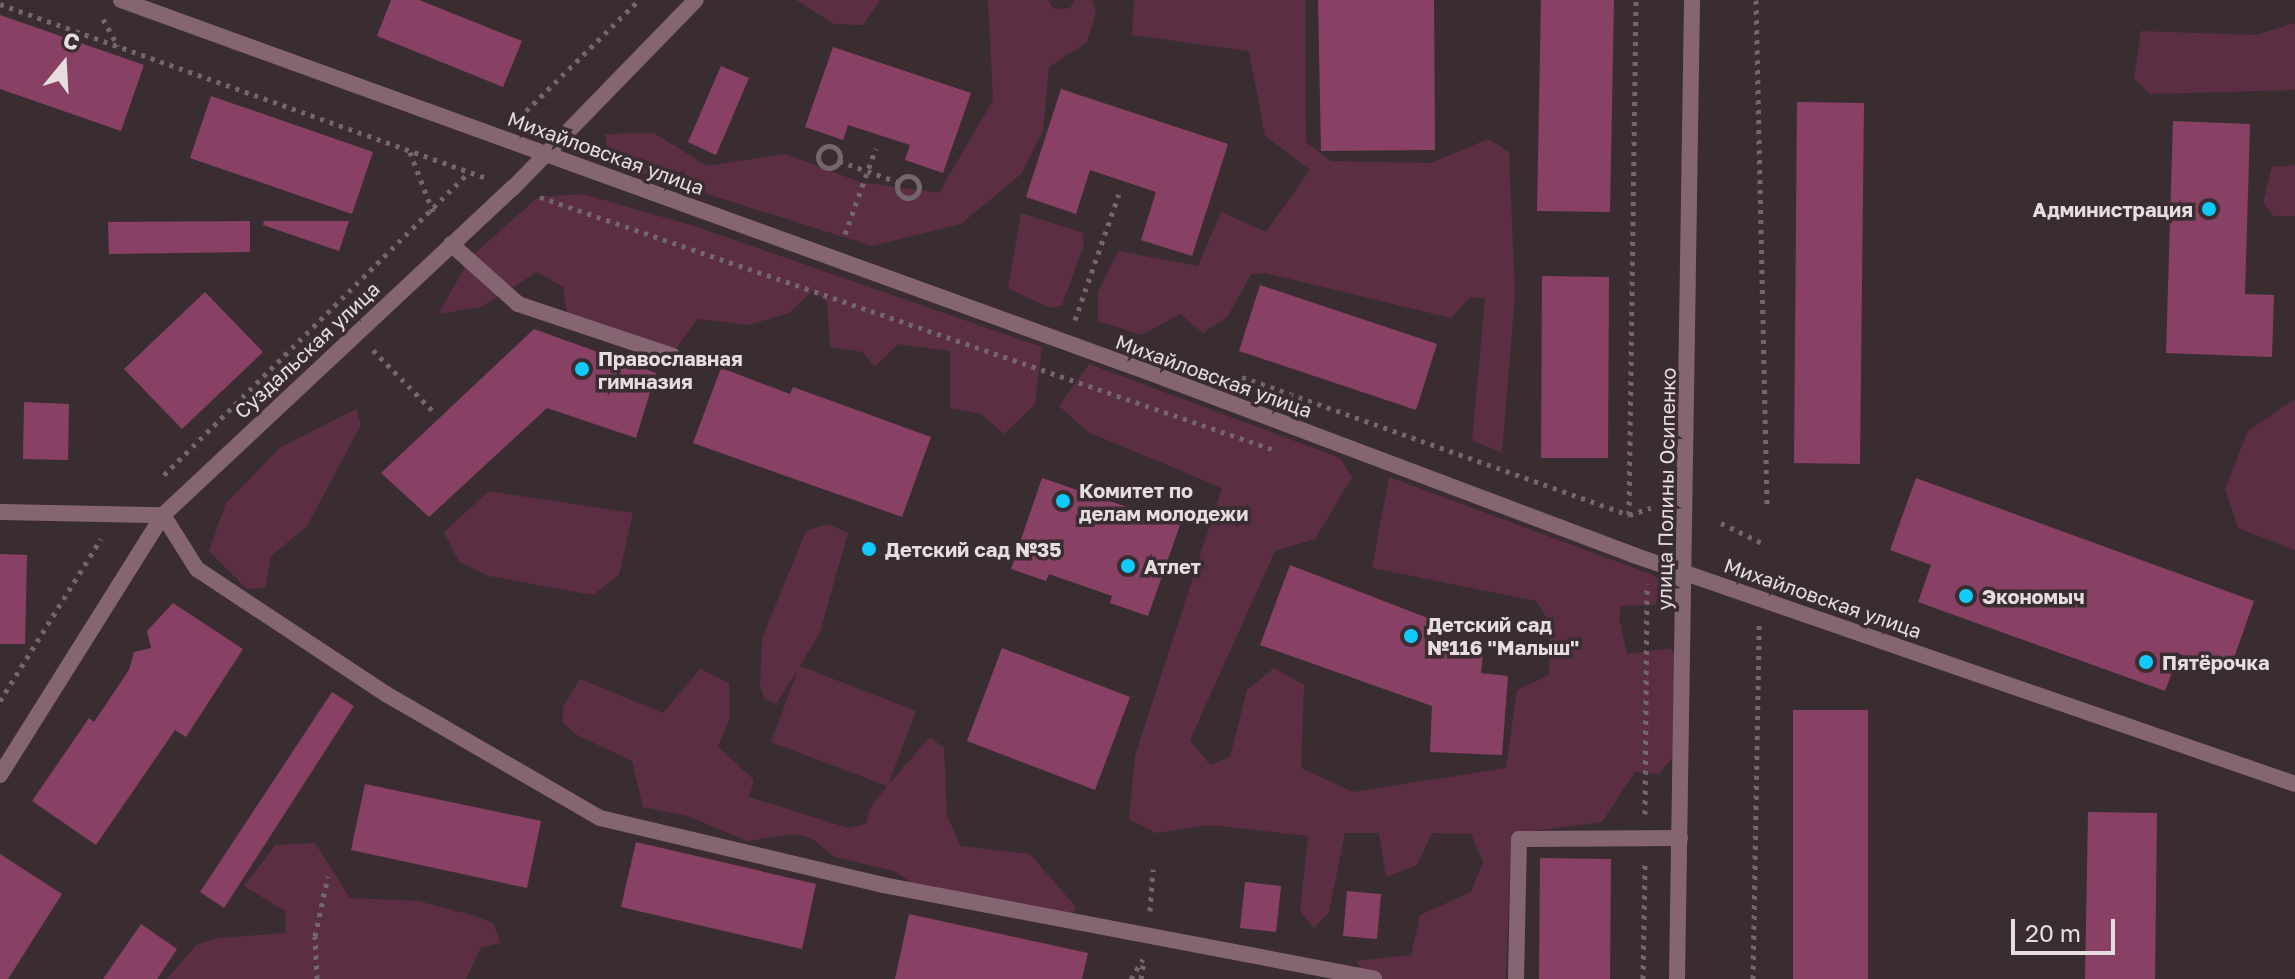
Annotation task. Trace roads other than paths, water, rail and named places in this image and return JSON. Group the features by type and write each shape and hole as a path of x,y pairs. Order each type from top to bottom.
{"street":[{"name":"Михайловская улица","path":"121,0 549,153 1684,571 2295,784"},
{"name":"Суздальская улица","path":"0,775 163,515 513,188 696,0"},
{"name":"улица Полины Осипенко","path":"1677,979 1692,0"},
{"path":"451,244 518,304 673,356"},
{"path":"0,512 163,515 197,569 386,694 600,818 883,885 1147,938 1374,979"},
{"path":"1516,979 1519,839 1680,838"}],"place":[{"name":"Администрация","path":"2209,209"},
{"name":"Православная гимназия","path":"582,369"},
{"name":"Комитет по делам молодежи","path":"1063,501"},
{"name":"Детский сад №35","path":"869,549"},
{"name":"Атлет","path":"1128,566"},
{"name":"Экономыч","path":"1966,596"},
{"name":"Детский сад №116 \"Малыш\"","path":"1411,636"},
{"name":"Пятёрочка","path":"2146,662"}]}
